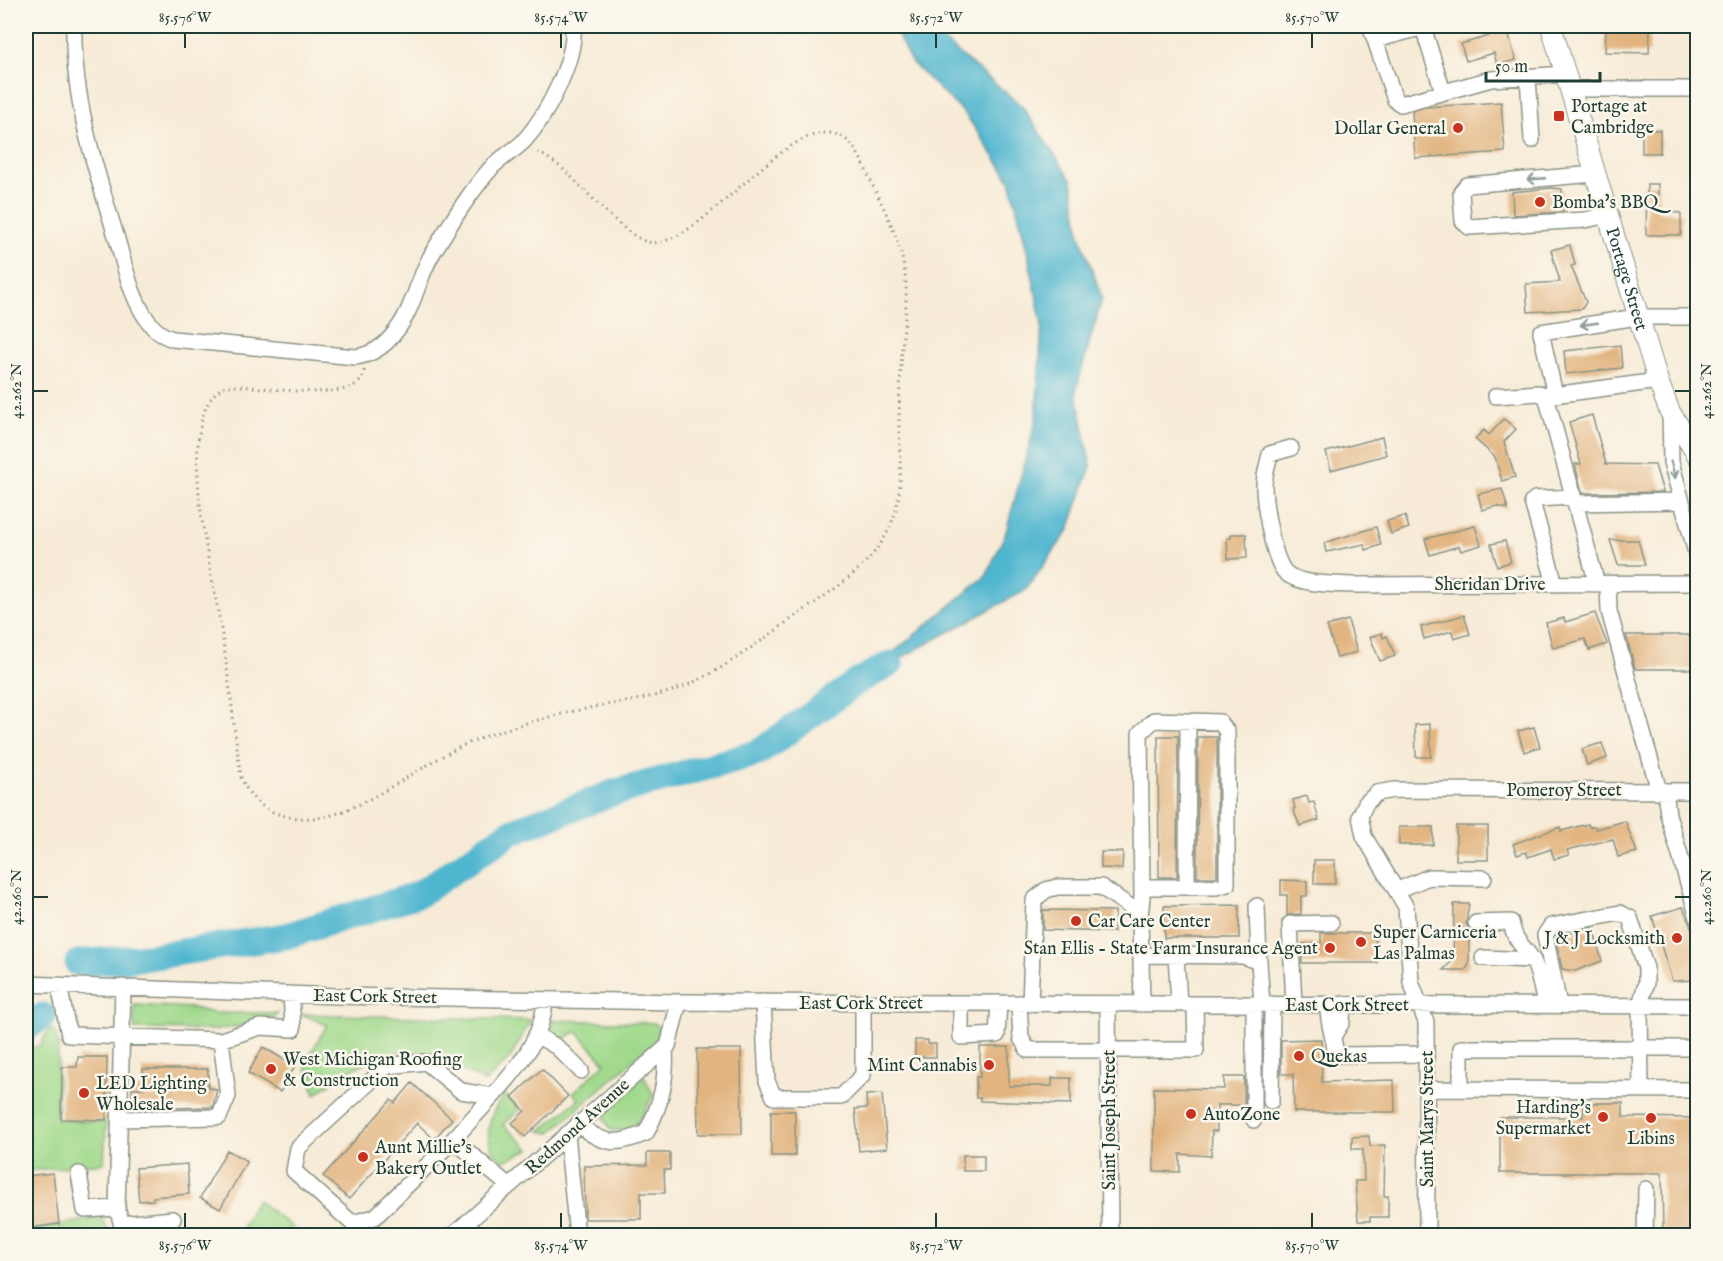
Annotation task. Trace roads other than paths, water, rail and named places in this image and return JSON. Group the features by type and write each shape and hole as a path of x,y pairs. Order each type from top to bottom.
{"main road":[{"name":"Portage Street","path":"1551,26 1658,381 1670,412 1697,453"}],"street":[{"path":"74,26 75,69 96,169 135,295 151,325 164,336 172,339 329,356 362,356 378,350 395,334 408,312 427,262 463,206 493,166 522,143 565,71 572,47 573,26"},
{"path":"1443,92 1425,26 1373,33 1395,100 1401,104 1491,79 1528,77 1568,82 1698,89"},
{"path":"1528,77 1532,140"},
{"path":"1595,174 1467,185 1461,192 1463,221 1469,227 1585,220 1607,216"},
{"path":"1698,317 1637,317 1541,332 1550,395 1574,500 1603,584 1668,814 1695,897 1698,918"},
{"path":"1496,396 1539,393 1550,395 1658,381"},
{"path":"1670,412 1671,462 1698,560"},
{"name":"Sheridan Drive","path":"1291,448 1270,454 1264,485 1279,560 1285,572 1296,579 1322,584 1358,585 1698,583"},
{"path":"1555,584 1533,500 1682,501"},
{"path":"1142,887 1216,887 1227,884 1227,732 1220,722 1154,720 1140,733 1142,1004"},
{"path":"1187,887 1188,721"},
{"name":"Pomeroy Street","path":"1398,890 1364,836 1360,816 1366,803 1377,793 1430,790 1698,791"},
{"path":"1398,890 1429,877 1484,878"},
{"path":"1140,918 1132,908 1101,887 1057,887 1046,890 1034,900 1021,1028 1021,1038 1028,1050 1196,1050 1195,1004"},
{"name":"Saint Marys Street","path":"1398,890 1407,907 1411,982 1426,1022 1427,1236"},
{"path":"1257,906 1258,962 1271,1101"},
{"path":"1552,1005 1545,935 1551,926 1620,913 1630,918 1646,968 1646,983 1640,1006 1641,1090"},
{"path":"1294,1004 1290,924 1331,922"},
{"path":"1476,922 1510,922 1514,939 1533,960 1552,1005"},
{"path":"1141,955 1243,956 1258,962"},
{"path":"1176,955 1179,1004"},
{"path":"1483,958 1533,960"},
{"name":"East Cork Street","path":"26,984 291,994 679,1002 1698,1006"},
{"path":"59,985 69,1035 122,1038 221,1040 260,1027 293,1029 291,994"},
{"path":"123,987 117,1208 123,1230 173,1219"},
{"path":"493,1096 461,1091 426,1062 387,1066 298,1148 294,1171 352,1223 375,1217 448,1144 493,1096 520,1064 544,1021 545,1000"},
{"path":"577,1236 572,1129 607,1143 631,1140 646,1133 661,1099 666,1072 665,1049 679,1002"},
{"path":"763,1002 767,1081 774,1097 840,1097 863,1075 863,1003"},
{"path":"961,1004 961,1037 997,1035 999,1004"},
{"name":"Saint Joseph Street","path":"1108,1004 1110,1236"},
{"path":"1254,1120 1263,1004"},
{"path":"1335,1004 1328,1022 1334,1035 1336,1054 1426,1054"},
{"path":"998,1028 1021,1028"},
{"path":"536,1035 557,1047 581,1071"},
{"path":"119,1119 219,1117 228,1096 221,1040"},
{"path":"1461,1088 1461,1048 1698,1048"},
{"name":"Redmond Avenue","path":"452,1235 665,1049"},
{"path":"1427,1089 1698,1090"},
{"path":"448,1144 461,1146 509,1186"},
{"path":"80,1174 85,1210 117,1208"},
{"path":"1645,1236 1646,1189"}],"water":[{"path":"893,26 926,26 1022,106 1072,181 1080,235 1102,298 1076,390 1091,466 1069,530 1026,590 857,682 986,576 1006,532 1036,420 1042,325 1010,180 966,115 911,62"}],"waterway":[{"path":"78,963 149,957 286,936 419,894 511,832 613,793 758,753 857,682 890,664"},
{"path":"26,1028 43,1016"}],"place":[{"name":"Portage at Cambridge","path":"1559,116"},
{"name":"Dollar General","path":"1458,128"},
{"name":"Bomba's BBQ","path":"1540,202"},
{"name":"Car Care Center","path":"1076,921"},
{"name":"J & J Locksmith","path":"1677,938"},
{"name":"Super Carniceria Las Palmas","path":"1361,942"},
{"name":"Stan Ellis - State Farm Insurance Agent","path":"1330,948"},
{"name":"Quekas","path":"1299,1056"},
{"name":"Mint Cannabis","path":"989,1065"},
{"name":"West Michigan Roofing & Construction","path":"271,1069"},
{"name":"LED Lighting Wholesale","path":"84,1093"},
{"name":"AutoZone","path":"1191,1114"},
{"name":"Harding's Supermarket","path":"1603,1117"},
{"name":"Libins","path":"1651,1118"},
{"name":"Aunt Millie's Bakery Outlet","path":"363,1157"}]}
